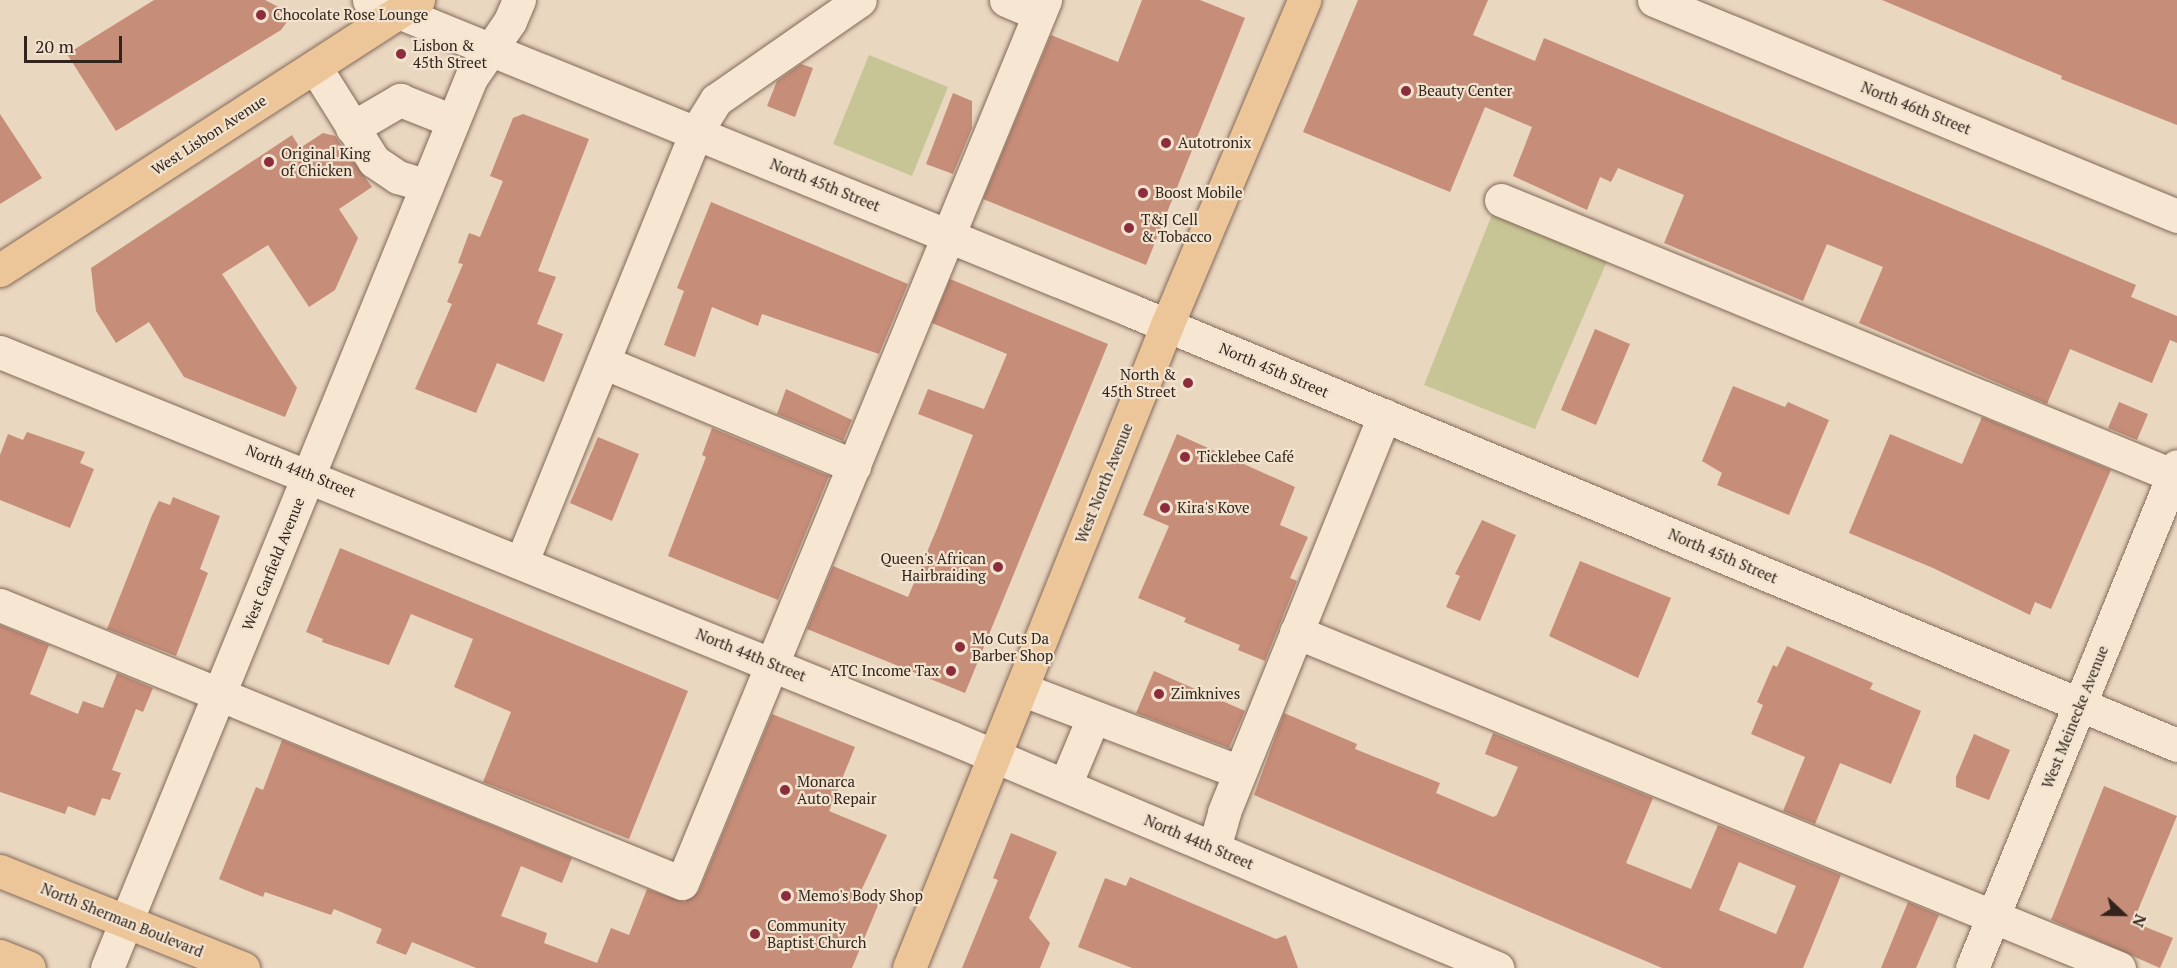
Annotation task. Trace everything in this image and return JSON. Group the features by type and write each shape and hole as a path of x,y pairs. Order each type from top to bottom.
{"main road":[{"name":"West North Avenue","path":"910,967 1167,325 1302,1"},
{"name":"West Lisbon Avenue","path":"0,270 409,6"},
{"name":"North Sherman Boulevard","path":"0,871 243,968"},
{"path":"0,956 29,968"}],"street":[{"name":"North 45th Street","path":"369,0 409,6 492,48 1167,325 2177,745"},
{"name":"West Garfield Avenue","path":"107,968 471,78 492,48 519,0"},
{"path":"522,561 696,132 716,100 860,0"},
{"path":"0,605 682,883 774,664 947,235 1042,7 1006,0"},
{"name":"North 46th Street","path":"1654,0 2177,216"},
{"path":"315,67 374,161 398,177 427,186"},
{"path":"352,128 399,100 453,122"},
{"path":"1501,200 2176,473"},
{"name":"North 44th Street","path":"0,352 774,664 1497,968"},
{"path":"603,362 854,466"},
{"path":"1214,848 1224,812 1384,415"},
{"name":"West Meinecke Avenue","path":"1972,968 2176,473"},
{"path":"1296,632 2119,968"},
{"path":"1021,689 1093,718 1130,728 1226,767"},
{"path":"1065,785 1093,718"}],"shaded area":[{"path":"869,55 948,87 912,176 833,144"},
{"path":"1493,212 1608,259 1535,429 1424,385"}],"building":[{"path":"154,0 265,0 286,11 287,22 281,30 116,131 67,54"},
{"path":"1142,0 1200,0 1245,18 1146,265 983,199 1051,35 1118,62"},
{"path":"1358,0 1488,0 1473,35 1535,61 1544,38 2136,285 2131,297 2177,316 2177,343 2170,340 2152,383 2070,349 2047,404 1859,323 1883,267 1827,244 1803,301 1664,243 1684,195 1618,168 1611,182 1600,177 1587,210 1513,176 1532,127 1485,107 1450,192 1303,132"},
{"path":"1882,0 2177,0 2177,125 2061,79 2062,76"},
{"path":"801,64 813,68 795,117 767,106 777,81"},
{"path":"953,93 972,101 972,128 953,174 926,164"},
{"path":"0,114 42,178 0,204"},
{"path":"523,114 589,139 538,271 556,277 537,324 563,334 544,382 497,363 476,413 415,389 452,304 447,302 463,264 458,263 469,233 480,237 503,181 490,176 513,118"},
{"path":"323,133 335,136 372,187 339,209 358,238 335,290 309,307 268,245 222,274 297,388 285,417 184,377 149,322 116,343 96,311 91,268 292,135 300,148"},
{"path":"711,202 908,284 879,354 762,314 758,326 712,307 695,357 664,345 684,291 677,288"},
{"path":"950,279 1108,344 965,693 807,629 833,566 908,597 938,526 973,435 918,414 928,389 984,409 1007,354 932,323"},
{"path":"1595,329 1630,344 1596,425 1561,410"},
{"path":"1733,386 1785,407 1788,402 1829,420 1789,515 1717,485 1722,473 1702,461"},
{"path":"786,389 852,420 843,441 777,414"},
{"path":"2119,402 2148,414 2137,440 2108,428"},
{"path":"1982,417 2111,470 2051,609 2035,602 2030,615 1933,568 1849,533 1890,434 1962,464"},
{"path":"712,428 829,476 778,600 668,556 706,457 702,455"},
{"path":"27,432 85,452 80,463 94,469 70,528 0,500 0,455 8,434 23,440"},
{"path":"1177,434 1295,487 1280,525 1308,537 1290,578 1297,581 1265,661 1238,650 1240,645 1184,622 1186,618 1138,598 1169,526 1143,515"},
{"path":"598,437 639,454 612,521 570,503"},
{"path":"173,497 220,516 200,569 208,573 176,656 107,629 159,501 170,505"},
{"path":"1482,520 1516,535 1480,621 1446,607 1460,576 1455,574"},
{"path":"340,548 688,691 629,839 483,782 511,712 454,687 473,639 411,614 389,665 322,642 323,639 306,632"},
{"path":"1580,561 1671,598 1638,678 1549,636"},
{"path":"0,625 49,645 30,694 78,714 83,701 103,708 117,673 153,688 143,712 136,709 112,770 121,773 110,800 102,798 95,816 68,806 65,814 0,792"},
{"path":"1787,646 1873,683 1870,689 1921,711 1891,784 1840,763 1815,824 1783,811 1805,757 1751,734 1763,705 1757,702 1773,665 1777,667"},
{"path":"1154,671 1245,711 1229,748 1136,713"},
{"path":"1284,713 1357,744 1355,749 1440,783 1436,793 1493,817 1497,815 1518,767 1485,754 1493,733 1653,798 1626,863 1691,889 1718,825 1841,875 1803,968 1662,968 1254,795","holes":["1739,862 1796,886 1776,934 1719,910"]},
{"path":"772,714 855,747 829,811 887,835 861,891 881,898 852,968 476,968 412,942 406,955 376,943 382,929 334,909 331,915 265,892 263,897 219,879 256,787 263,790 282,740 572,858 562,883 521,866 501,916 547,933 544,943 597,963 611,928 629,935 647,889 684,902 699,891"},
{"path":"1974,734 2010,750 1989,800 1956,787 1956,777"},
{"path":"2104,786 2177,816 2133,922 2173,938 2160,968 2051,920"},
{"path":"1011,833 1057,852 1029,918 1050,943 1040,968 962,968 998,880 993,878"},
{"path":"1130,877 1276,939 1286,935 1298,968 1132,968 1078,947 1105,878 1126,886"},
{"path":"1908,902 1939,915 1916,968 1881,968"}],"place":[{"name":"Chocolate Rose Lounge","path":"261,15"},
{"name":"Lisbon & 45th Street","path":"401,54"},
{"name":"Beauty Center","path":"1406,91"},
{"name":"Autotronix","path":"1166,143"},
{"name":"Original King of Chicken","path":"269,162"},
{"name":"Boost Mobile","path":"1143,193"},
{"name":"T&J Cell & Tobacco","path":"1129,228"},
{"name":"North & 45th Street","path":"1188,383"},
{"name":"Ticklebee Café","path":"1185,457"},
{"name":"Kira's Kove","path":"1165,508"},
{"name":"Queen's African Hairbraiding","path":"998,567"},
{"name":"Mo Cuts Da Barber Shop","path":"960,647"},
{"name":"ATC Income Tax","path":"951,671"},
{"name":"Zimknives","path":"1159,694"},
{"name":"Monarca Auto Repair","path":"785,790"},
{"name":"Memo's Body Shop","path":"786,896"},
{"name":"Community Baptist Church","path":"755,934"}]}
